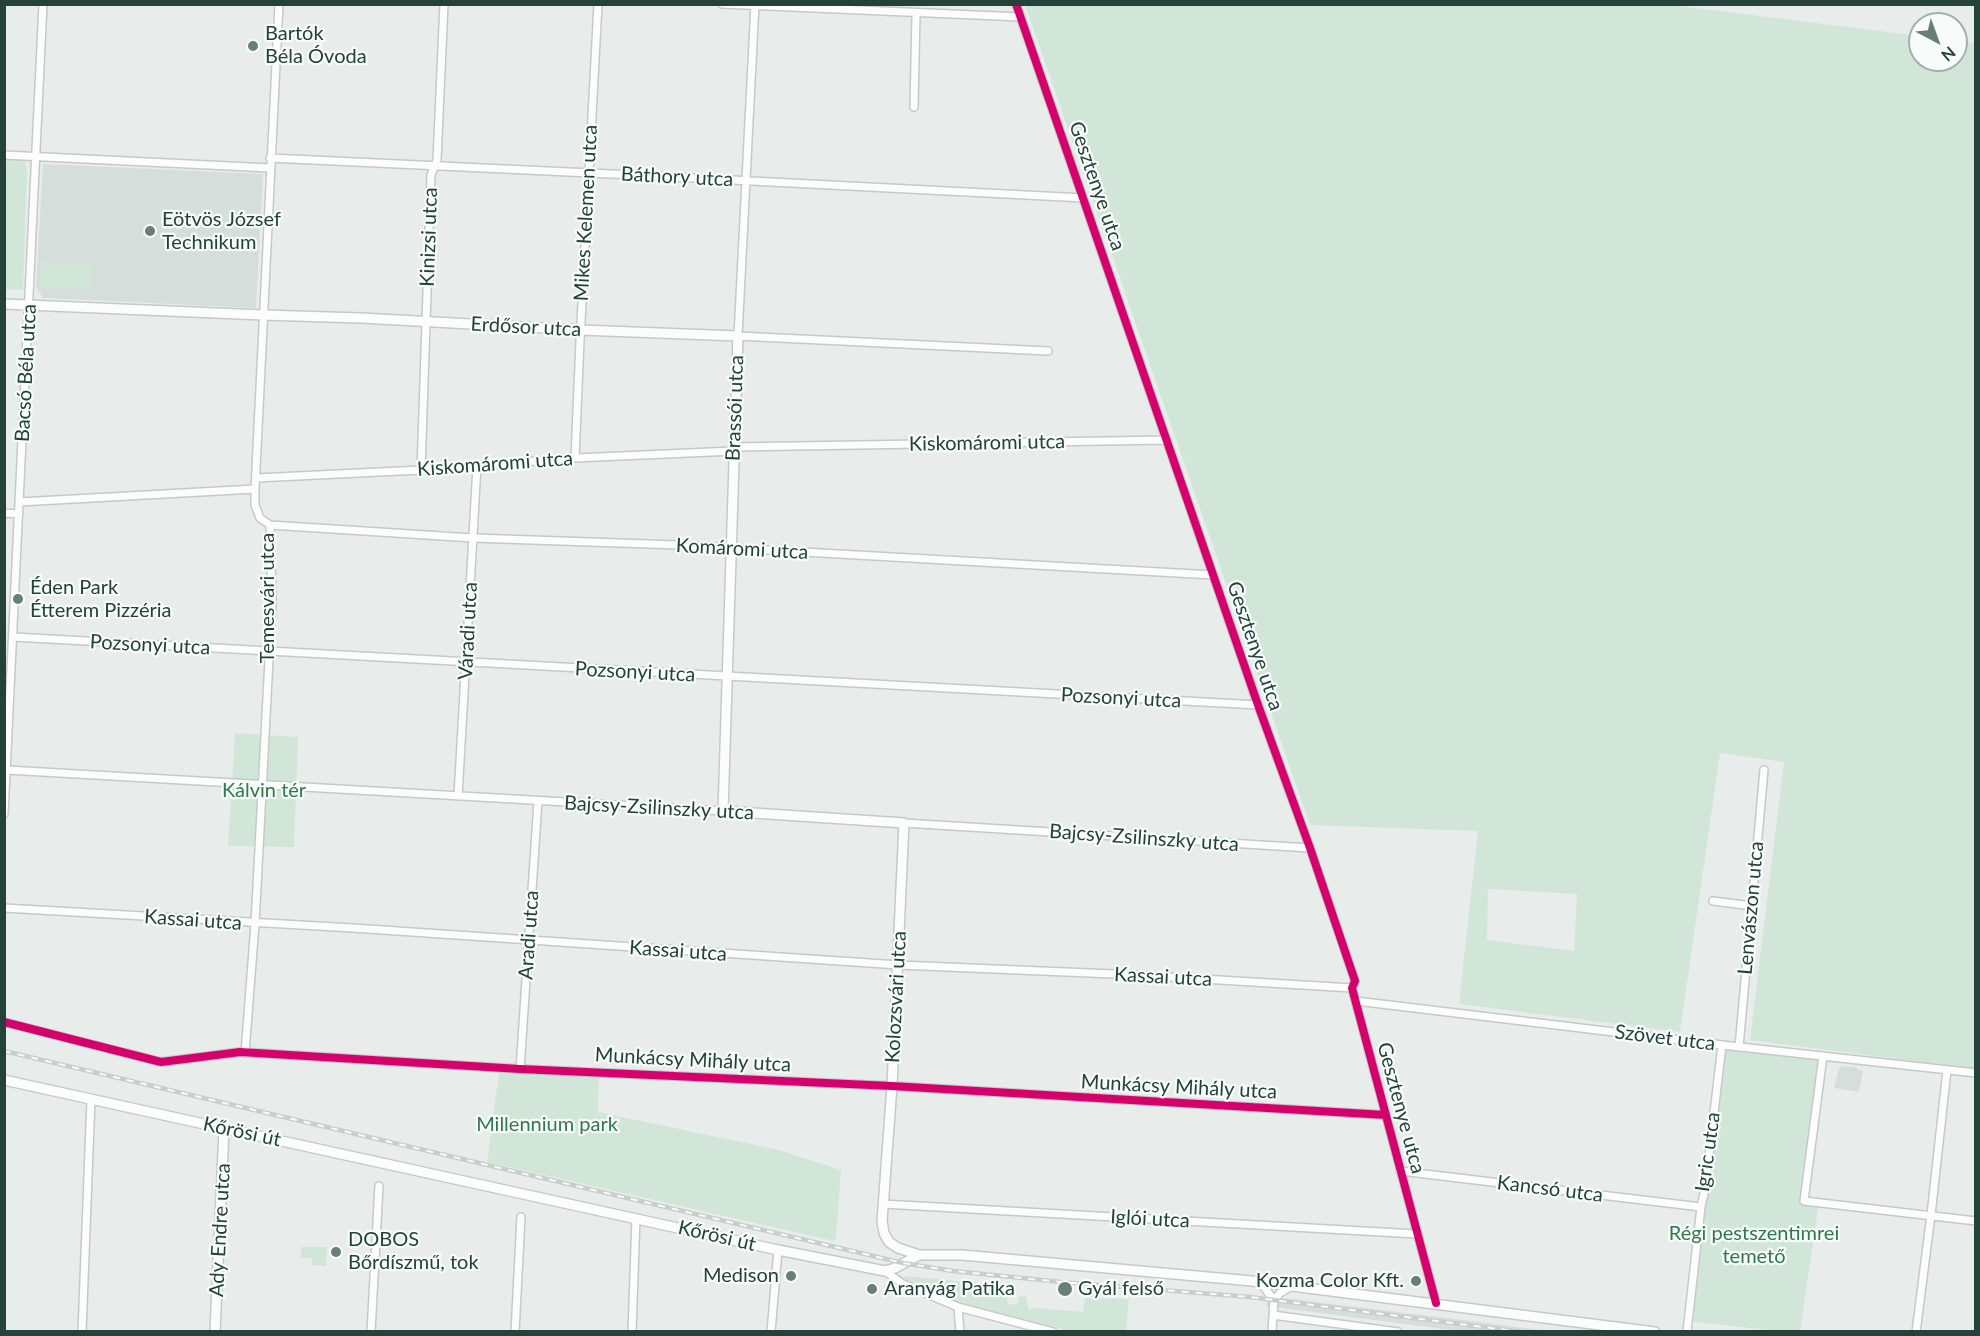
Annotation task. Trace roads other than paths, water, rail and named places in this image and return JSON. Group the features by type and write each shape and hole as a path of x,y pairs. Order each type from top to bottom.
{"street":[{"name":"Bacsó Béla utca","path":"4,814 7,770 6,723 13,637 43,4"},
{"name":"Temesvári utca","path":"245,1053 255,924 272,603 270,525 260,518 255,505 255,489 279,4"},
{"name":"Kinizsi utca","path":"421,470 431,175 437,160 444,4"},
{"name":"Mikes Kelemen utca","path":"575,458 598,4"},
{"path":"722,4 1021,17"},
{"name":"Gesztenye utca","path":"1016,4 1355,981 1352,988 1436,1303"},
{"name":"Brassói utca","path":"723,811 738,336 755,5"},
{"path":"914,106 916,14"},
{"path":"4,155 270,168"},
{"name":"Báthory utca","path":"270,159 435,165 1084,198"},
{"name":"Erdősor utca","path":"4,303 1048,351"},
{"name":"Kiskomáromi utca","path":"256,478 421,470 734,449 1167,441"},
{"name":"Váradi utca","path":"458,796 477,466"},
{"path":"19,502 255,489"},
{"path":"4,513 19,514"},
{"name":"Komáromi utca","path":"270,525 473,538 730,548 1213,575"},
{"name":"Pozsonyi utca","path":"13,637 1258,705"},
{"name":"Bajcsy-Zsilinszky utca","path":"7,770 723,811 1310,848"},
{"name":"Lenvászon utca","path":"1739,1047 1764,770"},
{"name":"Aradi utca","path":"520,1069 538,801"},
{"name":"Kolozsvári utca","path":"895,1268 894,1251 884,1233 882,1221 899,965 904,823"},
{"path":"1713,901 1752,906"},
{"name":"Kassai utca","path":"4,908 352,928 899,965 1352,988"},
{"name":"Szövet utca","path":"1356,1001 1739,1047 1976,1072"},
{"name":"Munkácsy Mihály utca","path":"4,1022 161,1062 245,1053 520,1069 892,1086 1386,1115"},
{"name":"Igric utca","path":"1687,1332 1722,1045"},
{"path":"1823,1056 1803,1201 1976,1221"},
{"path":"1916,1332 1947,1070"},
{"name":"Kőrösi út","path":"6,1079 91,1100 778,1250 885,1271 919,1254"},
{"path":"81,1332 91,1100"},
{"name":"Ady Endre utca","path":"215,1332 224,1129"},
{"name":"Kancsó utca","path":"1400,1170 1701,1207"},
{"path":"1404,1185 1418,1173"},
{"path":"372,1332 379,1186"},
{"name":"Iglói utca","path":"883,1204 1417,1234"},
{"path":"515,1332 521,1217"},
{"path":"632,1332 636,1218"},
{"path":"889,1242 898,1248 919,1254 973,1256 1260,1282 1655,1332"},
{"path":"771,1332 778,1250"},
{"path":"885,1271 903,1284 958,1307 1053,1332"},
{"path":"1260,1282 1274,1300"},
{"path":"1272,1332 1274,1300 1280,1293 1292,1286"},
{"path":"958,1307 960,1332"},
{"path":"1272,1315 1396,1331"}],"railway":[{"path":"4,1051 903,1263 953,1271 1061,1282 1250,1297 1522,1332"}],"place":[{"name":"Bartók Béla Óvoda","path":"253,46"},
{"name":"Eötvös József Technikum","path":"150,231"},
{"name":"Éden Park Étterem Pizzéria","path":"18,599"},
{"name":"DOBOS Bőrdíszmű, tok","path":"336,1252"},
{"name":"Medison","path":"791,1276"},
{"name":"Kozma Color Kft.","path":"1416,1281"},
{"name":"Aranyág Patika","path":"872,1289"},
{"name":"Gyál felső","path":"1065,1289"}],"park label":[{"name":"Kálvin tér","path":"264,791"},
{"name":"Millennium park","path":"547,1125"},
{"name":"Régi pestszentimrei temető","path":"1754,1246"}]}
